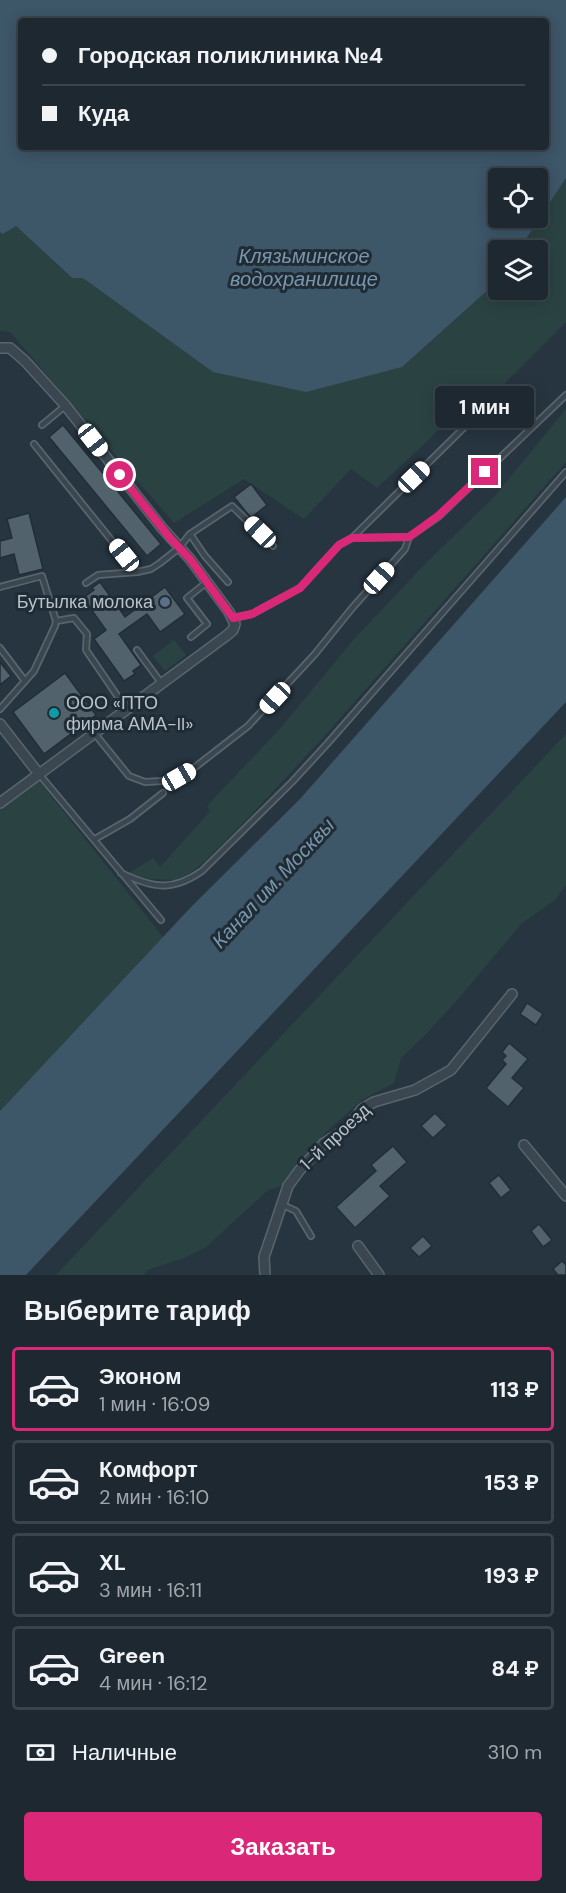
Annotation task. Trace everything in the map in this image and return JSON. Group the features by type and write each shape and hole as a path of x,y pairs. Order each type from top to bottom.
{"street":[{"path":"0,348 10,348 25,361 65,405 190,559 235,624 233,630 226,636 0,803"},
{"path":"0,724 39,774"},
{"name":"1-й проезд","path":"266,1275 264,1257 288,1186 299,1171 324,1143 346,1129 362,1109 374,1102 415,1090 451,1070 512,994"},
{"path":"524,1145 566,1196"},
{"path":"358,1246 378,1275"}],"lane":[{"path":"352,538 409,537 438,516 566,395"},
{"path":"233,618 252,614 300,588 339,545 352,538 491,401"},
{"path":"42,425 65,405"},
{"path":"34,444 137,572"},
{"path":"121,873 142,883 159,886 174,885 189,880 208,866 327,744 566,472"},
{"path":"86,583 98,575 151,569 179,548 190,534 232,506 273,546"},
{"path":"190,534 205,556 228,582"},
{"path":"95,734 129,776 145,782 179,777 194,768 248,726 315,654 405,549 409,537"},
{"path":"0,588 42,576 56,621 56,626 34,671 0,710"},
{"path":"191,637 207,624 187,598 207,582"},
{"path":"56,621 74,618 87,634 86,650 127,710"},
{"path":"0,648 24,681"},
{"path":"137,650 162,684"},
{"path":"39,774 161,920"},
{"path":"95,840 130,819 163,793"},
{"path":"281,1204 296,1211 311,1236"}],"green space":[{"path":"566,178 566,322 495,393 487,385 377,488 351,469 304,519 244,479 174,523 10,332 0,331 0,232 4,234 15,225 71,278 83,278 402,367 488,290 488,300 548,300 548,240 526,240 533,228 548,228 548,206"},
{"path":"566,409 566,462 321,740 251,815 189,874 174,880 150,879 129,873 153,858 160,867 210,811 207,807 215,797 279,730 354,639 427,562 494,497"},
{"path":"174,640 186,655 165,671 153,656"},
{"path":"566,734 566,885 555,900 522,923 459,998 401,1058 394,1083 362,1100 325,1133 300,1160 283,1185 267,1191 206,1247 184,1258 147,1270 144,1275 56,1275"},
{"path":"32,772 163,937 0,1111 0,795"}],"water":[{"name":"Клязьминское водохранилище","path":"0,0 566,0 566,178 548,206 548,168 488,168 488,228 533,228 526,240 488,240 488,290 402,367 306,392 213,372 83,278 72,278 16,226 3,234 0,232"},
{"name":"Канал им. Москвы","path":"566,497 566,702 26,1275 0,1275 0,1111 191,907 300,799"}],"building":[{"path":"63,425 161,544 147,556 49,437"},
{"path":"251,484 267,505 251,518 234,497"},
{"path":"29,513 43,569 19,575 14,554 0,558 0,541 12,538 7,519"},
{"path":"100,582 125,617 165,587 185,614 160,632 147,614 119,634 141,665 133,671 135,674 124,681 94,639 106,630 83,598"},
{"path":"0,662 11,676 0,685"},
{"name":"ООО «ПТО фирма АМА-II»","path":"65,673 96,715 44,754 13,712"},
{"path":"527,1003 543,1014 536,1025 520,1014"},
{"path":"509,1043 528,1059 512,1078 524,1088 508,1107 486,1088 506,1064 502,1060 506,1056 502,1052"},
{"path":"435,1113 447,1125 433,1138 421,1126"},
{"path":"393,1146 407,1162 380,1186 390,1196 355,1228 336,1207 376,1171 371,1165"},
{"path":"499,1175 511,1190 501,1198 489,1183"},
{"path":"539,1224 552,1240 543,1247 531,1231"},
{"path":"423,1236 432,1246 419,1257 410,1248"},
{"path":"562,1261 566,1265 566,1275 558,1275 553,1269"}],"place":[{"name":"Бутылка молока","path":"165,602"},
{"name":"ООО «ПТО фирма АМА-II»","path":"54,713"}],"route":[{"path":"120,475 170,538 190,559 233,618 252,614 300,588 339,545 352,538 409,537 438,516 485,472"}]}
